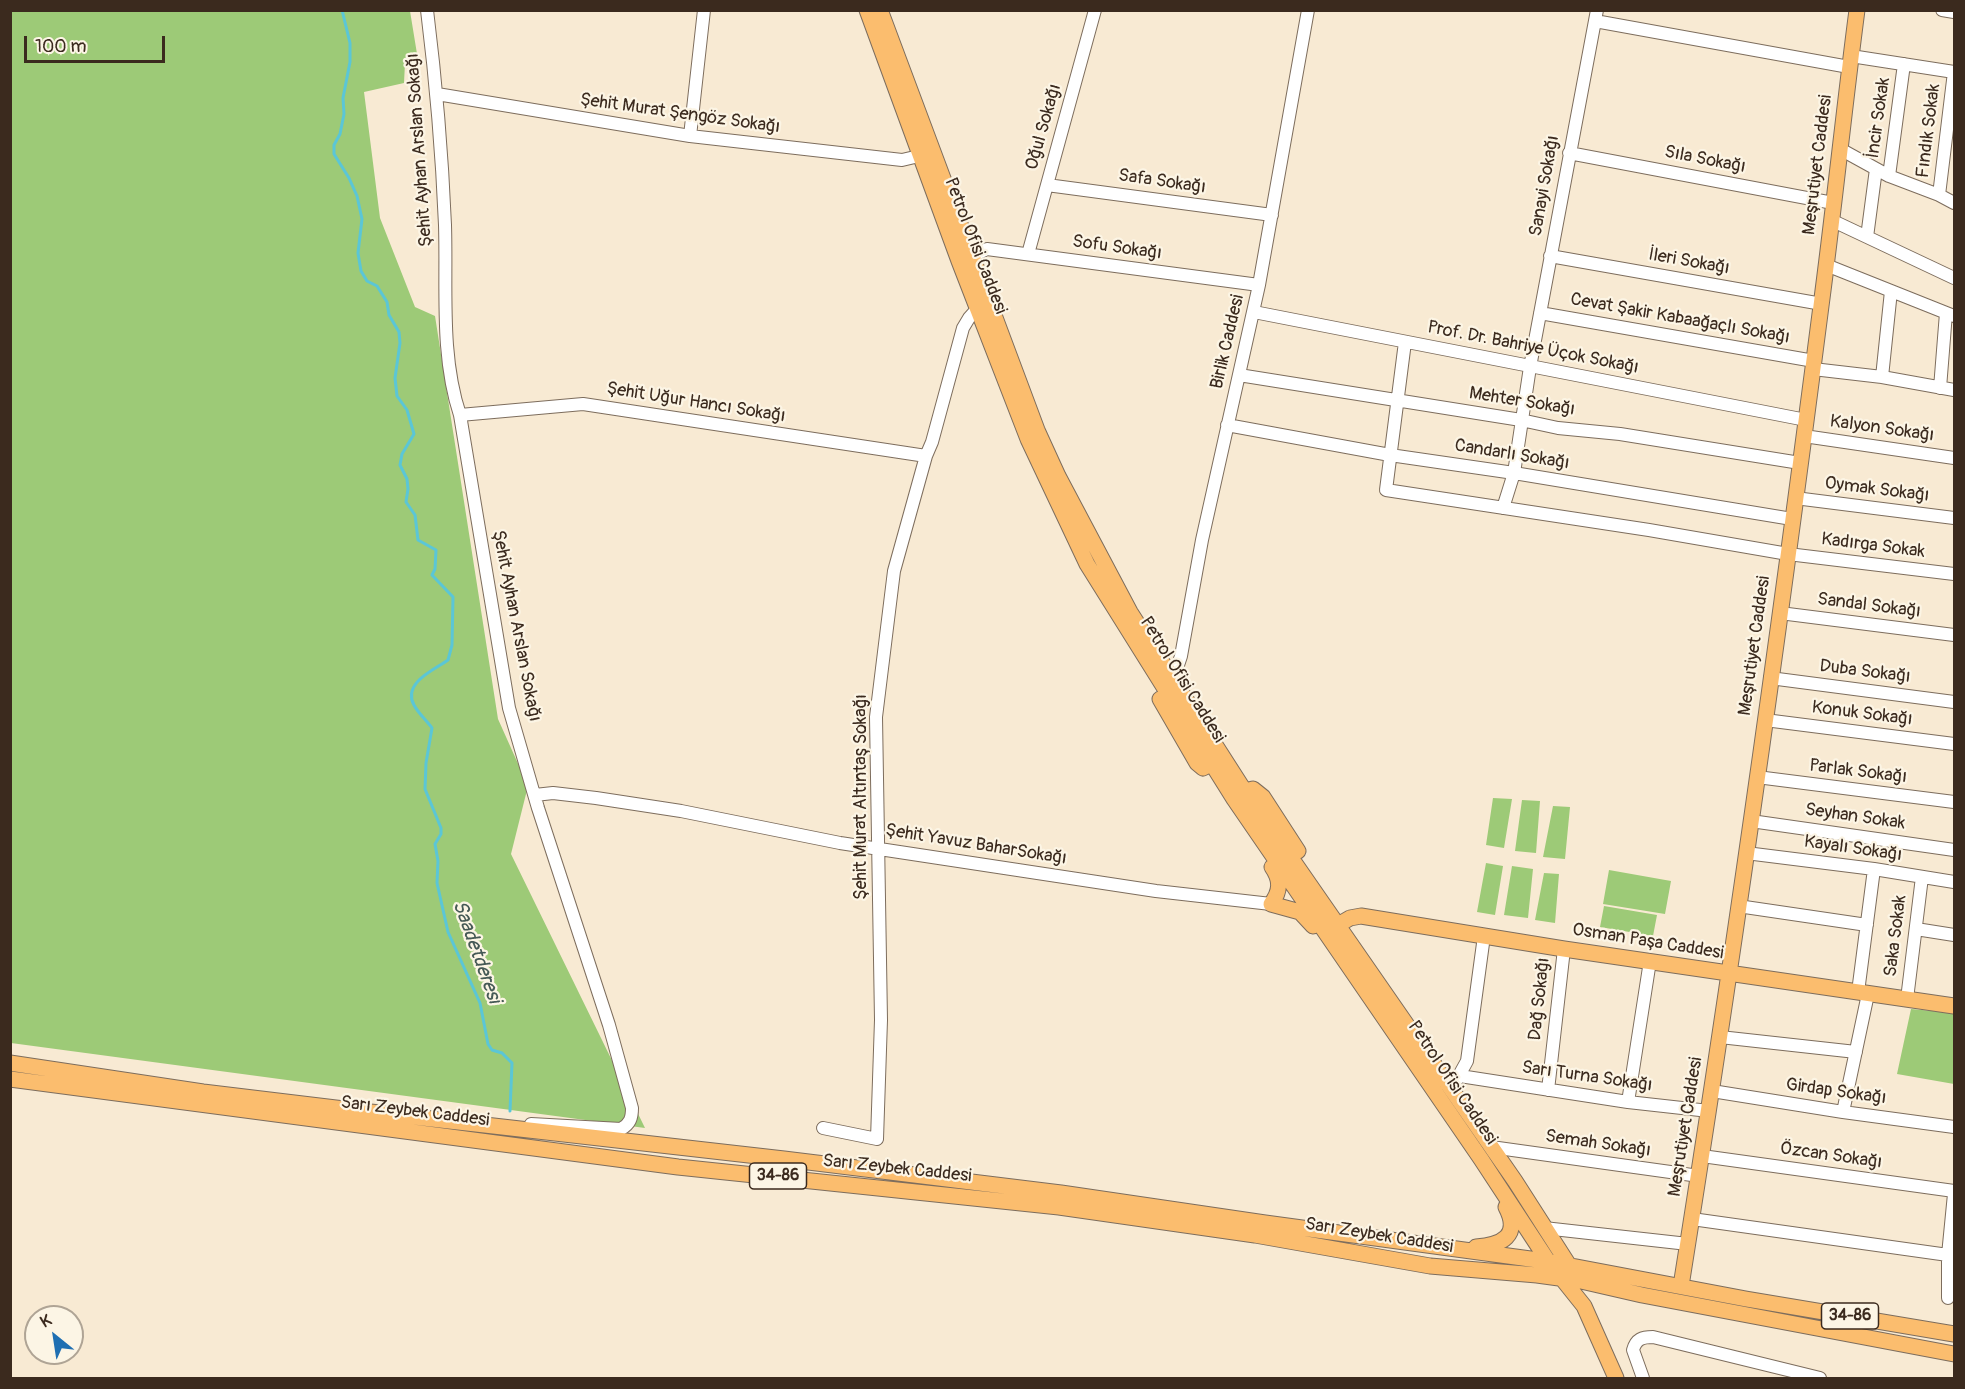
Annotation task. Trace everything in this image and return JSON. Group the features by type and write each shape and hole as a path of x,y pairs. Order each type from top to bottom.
{"main road":[{"name":"Petrol Ofisi Caddesi","path":"867,10 919,156 1037,430 1114,585 1172,678 1218,761 1356,975 1486,1153 1544,1228 1584,1306 1616,1378"},
{"name":"Petrol Ofisi Caddesi","path":"880,10 965,259 978,308 1028,439 1087,564 1108,598 1122,631 1197,763 1203,768 1218,761"},
{"name":"Meşrutiyet Caddesi","path":"1681,1286 1720,1037 1788,554 1822,304 1856,11"},
{"name":"Petrol Ofisi Caddesi","path":"1239,794 1253,789 1263,797 1301,856 1338,925 1455,1081 1486,1153 1548,1261 1566,1272"},
{"path":"1239,794 1233,806 1236,814 1278,875 1279,890 1271,904 1292,908 1305,916 1340,961 1356,975"},
{"name":"Osman Paşa Caddesi","path":"1338,925 1350,918 1361,916 1564,949 1954,1006"},
{"name":"Sarı Zeybek Caddesi","path":"10,1063 203,1092 1061,1193 1447,1249 1548,1261"},
{"name":"Sarı Zeybek Caddesi","path":"10,1079 678,1167 1059,1207 1255,1235 1430,1266 1536,1275 1566,1272"},
{"path":"1447,1249 1489,1246 1505,1239 1510,1234 1512,1225 1510,1215 1486,1153"},
{"path":"1566,1272 1581,1281 1642,1295 1954,1354"},
{"name":"34-86","path":"1566,1272 1681,1286 1954,1334"},
{"name":"Petrol Ofisi Caddesi","path":"1581,1281 1584,1306"}],"street":[{"name":"Şehit Ayhan Arslan Sokağı","path":"428,10 437,94 445,225 448,363 452,392 460,416 509,708 609,1025 632,1108 629,1123 621,1129 447,1122"},
{"path":"690,136 704,10"},
{"name":"Oğul Sokağı","path":"1028,254 1095,10"},
{"name":"Birlik Caddesi","path":"1172,678 1181,656 1202,540 1254,312 1308,10"},
{"path":"1942,10 1954,12"},
{"path":"1596,16 1850,61 1904,64 1954,72"},
{"name":"Sanayi Sokağı","path":"1503,508 1514,473 1530,367 1596,16"},
{"name":"İncir Sokak","path":"1889,176 1904,64"},
{"name":"Fındık Sokak","path":"1939,195 1954,72"},
{"name":"Şehit Murat Şengöz Sokağı","path":"437,94 690,136 902,160 919,156"},
{"path":"1840,149 1889,176 1954,203"},
{"name":"Sıla Sokağı","path":"1569,153 1833,203"},
{"path":"1867,237 1876,169"},
{"name":"Safa Sokağı","path":"1047,185 1272,215"},
{"path":"1831,220 1954,278"},
{"name":"Sofu Sokağı","path":"965,259 987,249 1259,285"},
{"name":"İleri Sokağı","path":"1550,256 1822,304"},
{"path":"1826,265 1950,314 1940,388"},
{"path":"1882,377 1891,291"},
{"name":"Şehit Murat Altıntaş Sokağı","path":"823,1128 877,1139 881,1020 876,717 878,688 894,571 963,328 978,308"},
{"name":"Prof. Dr. Bahriye Üçok Sokağı","path":"1254,312 1806,420"},
{"name":"Cevat Şakir Kabaağaçlı Sokağı","path":"1540,313 1954,390"},
{"path":"1390,455 1405,342"},
{"name":"Mehter Sokağı","path":"1239,375 1521,420 1558,428 1620,434 1800,463"},
{"name":"Şehit Uğur Hancı Sokağı","path":"460,416 583,404 926,456"},
{"name":"Candarlı Sokağı","path":"1227,424 1390,455 1792,519"},
{"name":"Kalyon Sokağı","path":"1804,436 1954,458"},
{"name":"Kadırga Sokak","path":"1390,455 1386,490 1649,530 1788,554 1954,574"},
{"name":"Oymak Sokağı","path":"1795,498 1954,518"},
{"name":"Sandal Sokağı","path":"1779,613 1954,635"},
{"name":"Duba Sokağı","path":"1770,678 1954,702"},
{"name":"Konuk Sokağı","path":"1765,720 1954,744"},
{"name":"Parlak Sokağı","path":"1757,777 1954,802"},
{"name":"Şehit Yavuz BaharSokağı","path":"535,795 553,793 607,800 681,811 840,843 1156,891 1271,904"},
{"name":"Seyhan Sokak","path":"1751,820 1954,850"},
{"name":"Kayalı Sokağı","path":"1746,853 1874,869 1954,882"},
{"path":"1843,1112 1856,1052 1874,869"},
{"name":"Saka Sokak","path":"1907,999 1922,877"},
{"path":"1738,906 1867,925"},
{"path":"1916,929 1954,935"},
{"path":"1455,1081 1467,1061 1484,936"},
{"name":"Dağ Sokağı","path":"1548,1090 1564,949"},
{"path":"1628,1102 1650,961"},
{"path":"1720,1037 1856,1052"},
{"name":"Sarı Turna Sokağı","path":"1455,1081 1548,1090 1709,1111"},
{"name":"Girdap Sokağı","path":"1712,1091 1954,1127"},
{"name":"Semah Sokağı","path":"1486,1153 1699,1176"},
{"name":"Özcan Sokağı","path":"1702,1156 1954,1193"},
{"path":"1948,1298 1948,1256 1954,1193"},
{"path":"1692,1219 1948,1256"},
{"path":"1544,1228 1688,1244"},
{"path":"1643,1378 1633,1350 1639,1340 1644,1337 1653,1337 1820,1378"}],"green space":[{"path":"11,11 410,11 418,60 405,63 404,83 364,92 380,218 415,307 435,316 498,719 528,786 511,854 645,1128 11,1043"},
{"path":"1493,798 1512,799 1504,848 1486,845"},
{"path":"1522,800 1540,801 1536,853 1515,851"},
{"path":"1553,806 1570,807 1565,859 1543,857"},
{"path":"1486,863 1503,866 1495,915 1477,912"},
{"path":"1512,866 1533,869 1528,918 1504,915"},
{"path":"1609,870 1671,881 1665,914 1603,904"},
{"path":"1544,873 1559,874 1555,923 1535,920"},
{"path":"1604,906 1657,915 1653,936 1600,927"},
{"path":"1911,1009 1954,1013 1954,1084 1897,1074"}],"waterway":[{"name":"Saadetderesi","path":"342,10 350,43 350,62 343,98 344,114 340,134 334,145 334,154 357,196 362,219 358,253 361,271 367,281 377,286 387,302 389,315 399,332 400,343 395,378 397,396 407,410 414,434 402,454 400,465 407,479 406,502 415,515 418,540 436,550 435,569 432,575 453,597 452,645 448,660 421,678 412,690 411,697 416,708 432,728 426,763 425,789 441,828 441,834 435,844 438,861 437,883 448,932 480,1003 488,1044 492,1050 502,1053 512,1063 510,1111"}]}
